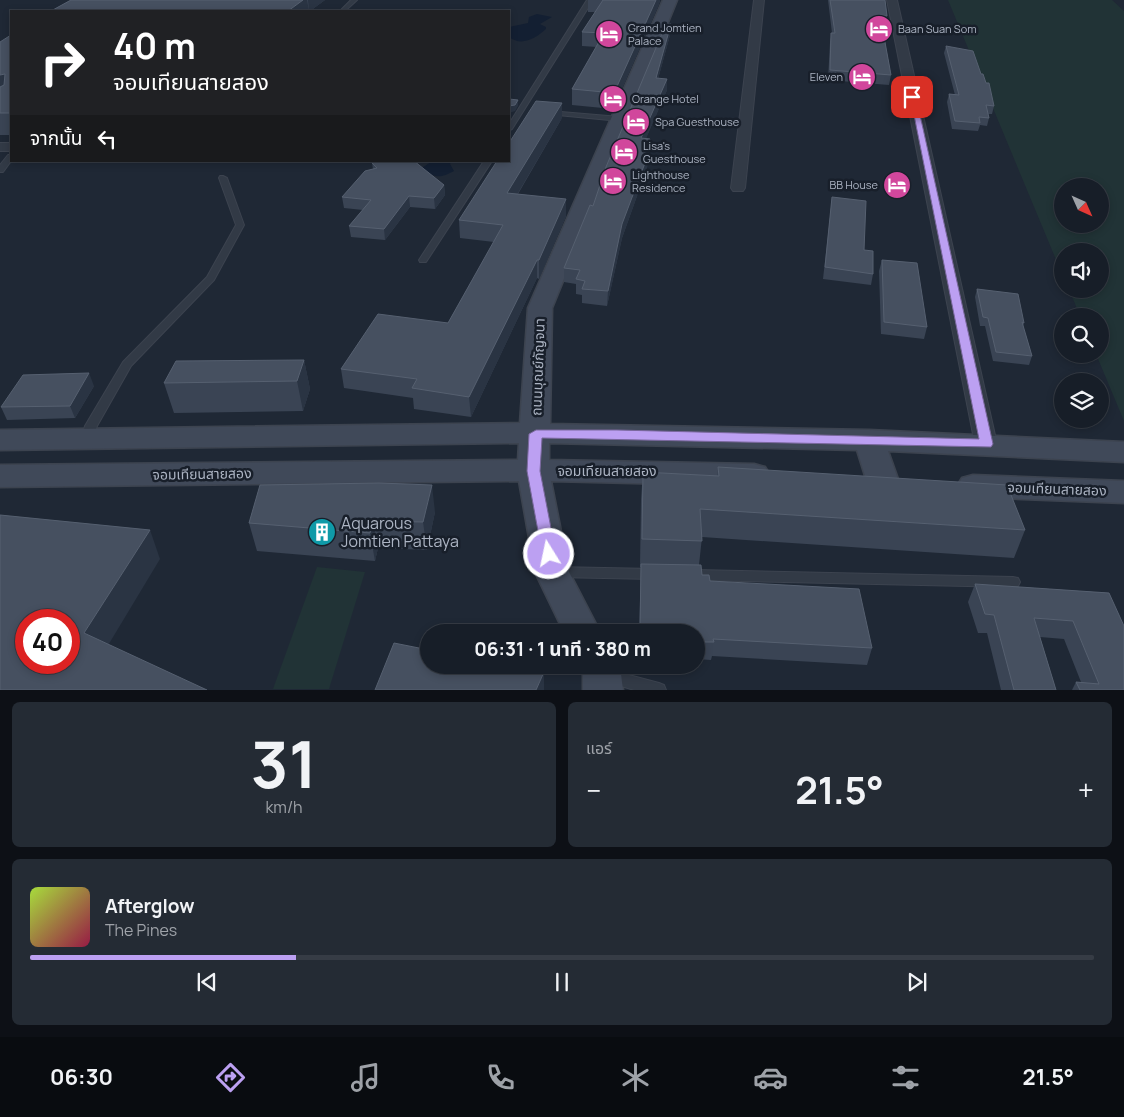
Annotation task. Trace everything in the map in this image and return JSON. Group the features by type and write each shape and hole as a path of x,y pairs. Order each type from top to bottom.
{"main road":[{"name":"ถนนบุณย์กัญจนา","path":"578,624 552,572 534,471 540,308 670,0"},
{"path":"0,440 463,433 868,440 986,444 1124,452"},
{"name":"จอมเทียนสายสอง","path":"868,440 898,483 1124,492"},
{"name":"จอมเทียนสายสอง","path":"0,476 241,474 462,469 669,471 786,477"}],"street":[{"path":"738,188 759,0"},
{"path":"892,0 986,444"}],"lane":[{"path":"343,10 354,0"},
{"path":"510,127 590,0"},
{"path":"521,110 531,111"},
{"path":"541,112 620,119"},
{"path":"0,170 10,158"},
{"path":"423,260 487,162"},
{"path":"87,440 91,426 127,364 211,278 240,225 223,178"},
{"path":"552,572 1013,582"},
{"path":"601,676 659,690"}],"shaded area":[{"path":"948,0 1112,0 1124,11 1124,421 1109,385 1109,373 1104,373 1100,363 1109,363 1109,308 1077,308 1073,298 1109,298 1109,243 1054,243 1054,255"},
{"path":"317,567 365,572 329,689 273,689"}],"water":[{"path":"537,14 552,17 540,24 546,27 546,29 529,40 519,41 510,38 510,27 528,23 529,17"},
{"path":"431,162 451,162 450,164 454,171 437,176 430,174 422,168"}],"building":[{"path":"71,0 303,0 289,10 53,10"},
{"path":"603,0 656,0 614,93 572,89 604,33 582,32"},
{"path":"830,0 885,0 887,16 880,15 891,75 830,70 831,33 835,33"},
{"path":"666,24 671,24 656,78 667,79 641,138 650,139 644,155 648,155 622,224 608,291 582,289 585,281 576,279 580,270 564,268 590,205 593,206 606,167"},
{"path":"10,36 10,113 0,113 0,87 4,85 5,74 0,75 0,42"},
{"path":"946,46 973,51 981,74 983,74 986,83 989,83 994,106 986,105 989,118 979,117 980,123 955,121 949,94 959,95"},
{"path":"510,99 518,100 515,105 510,106"},
{"path":"536,101 562,103 507,193 566,199 539,260 537,260 469,397 412,388 417,379 341,369 378,314 448,323 503,225 459,220 496,162 510,162 510,141"},
{"path":"415,162 444,185 434,198 409,196 384,229 349,226 371,200 342,197 365,171 377,168 372,163"},
{"path":"832,197 866,201 864,250 873,251 873,274 825,267"},
{"path":"882,260 917,263 927,327 884,322"},
{"path":"977,289 1018,294 1024,323 1022,322 1032,356 996,352 988,318 983,317"},
{"path":"304,360 297,381 164,383 176,361"},
{"path":"89,373 70,406 1,407 23,375"},
{"path":"718,467 1007,485 1025,530 700,509 702,541 642,539 643,472 719,476"},
{"path":"379,483 432,485 423,522 373,521 370,533 249,523 260,485"},
{"path":"0,515 150,530 84,633 207,690 0,690"},
{"path":"641,564 701,565 702,575 709,575 710,581 859,589 872,648 713,639 714,642 705,642 705,624 640,624"},
{"path":"975,584 1109,593 1124,626 1124,690 1080,690 1076,682 1099,684 1073,621 1034,618 1056,690 1014,690 994,615 985,614"},
{"path":"394,643 420,648 420,674 543,674 536,690 375,690"}],"place":[{"name":"Baan Suan Som","path":"879,29"},
{"name":"Grand Jomtien Palace","path":"609,34"},
{"name":"Eleven","path":"862,77"},
{"name":"Orange Hotel","path":"613,99"},
{"name":"Spa Guesthouse","path":"636,122"},
{"name":"Lisa's Guesthouse","path":"624,152"},
{"name":"Lighthouse Residence","path":"613,181"},
{"name":"BB House","path":"897,185"},
{"name":"Aquarous Jomtien Pattaya","path":"322,532"}],"route":[{"path":"549,554 534,471 536,434 617,434 986,444 912,97"}]}
